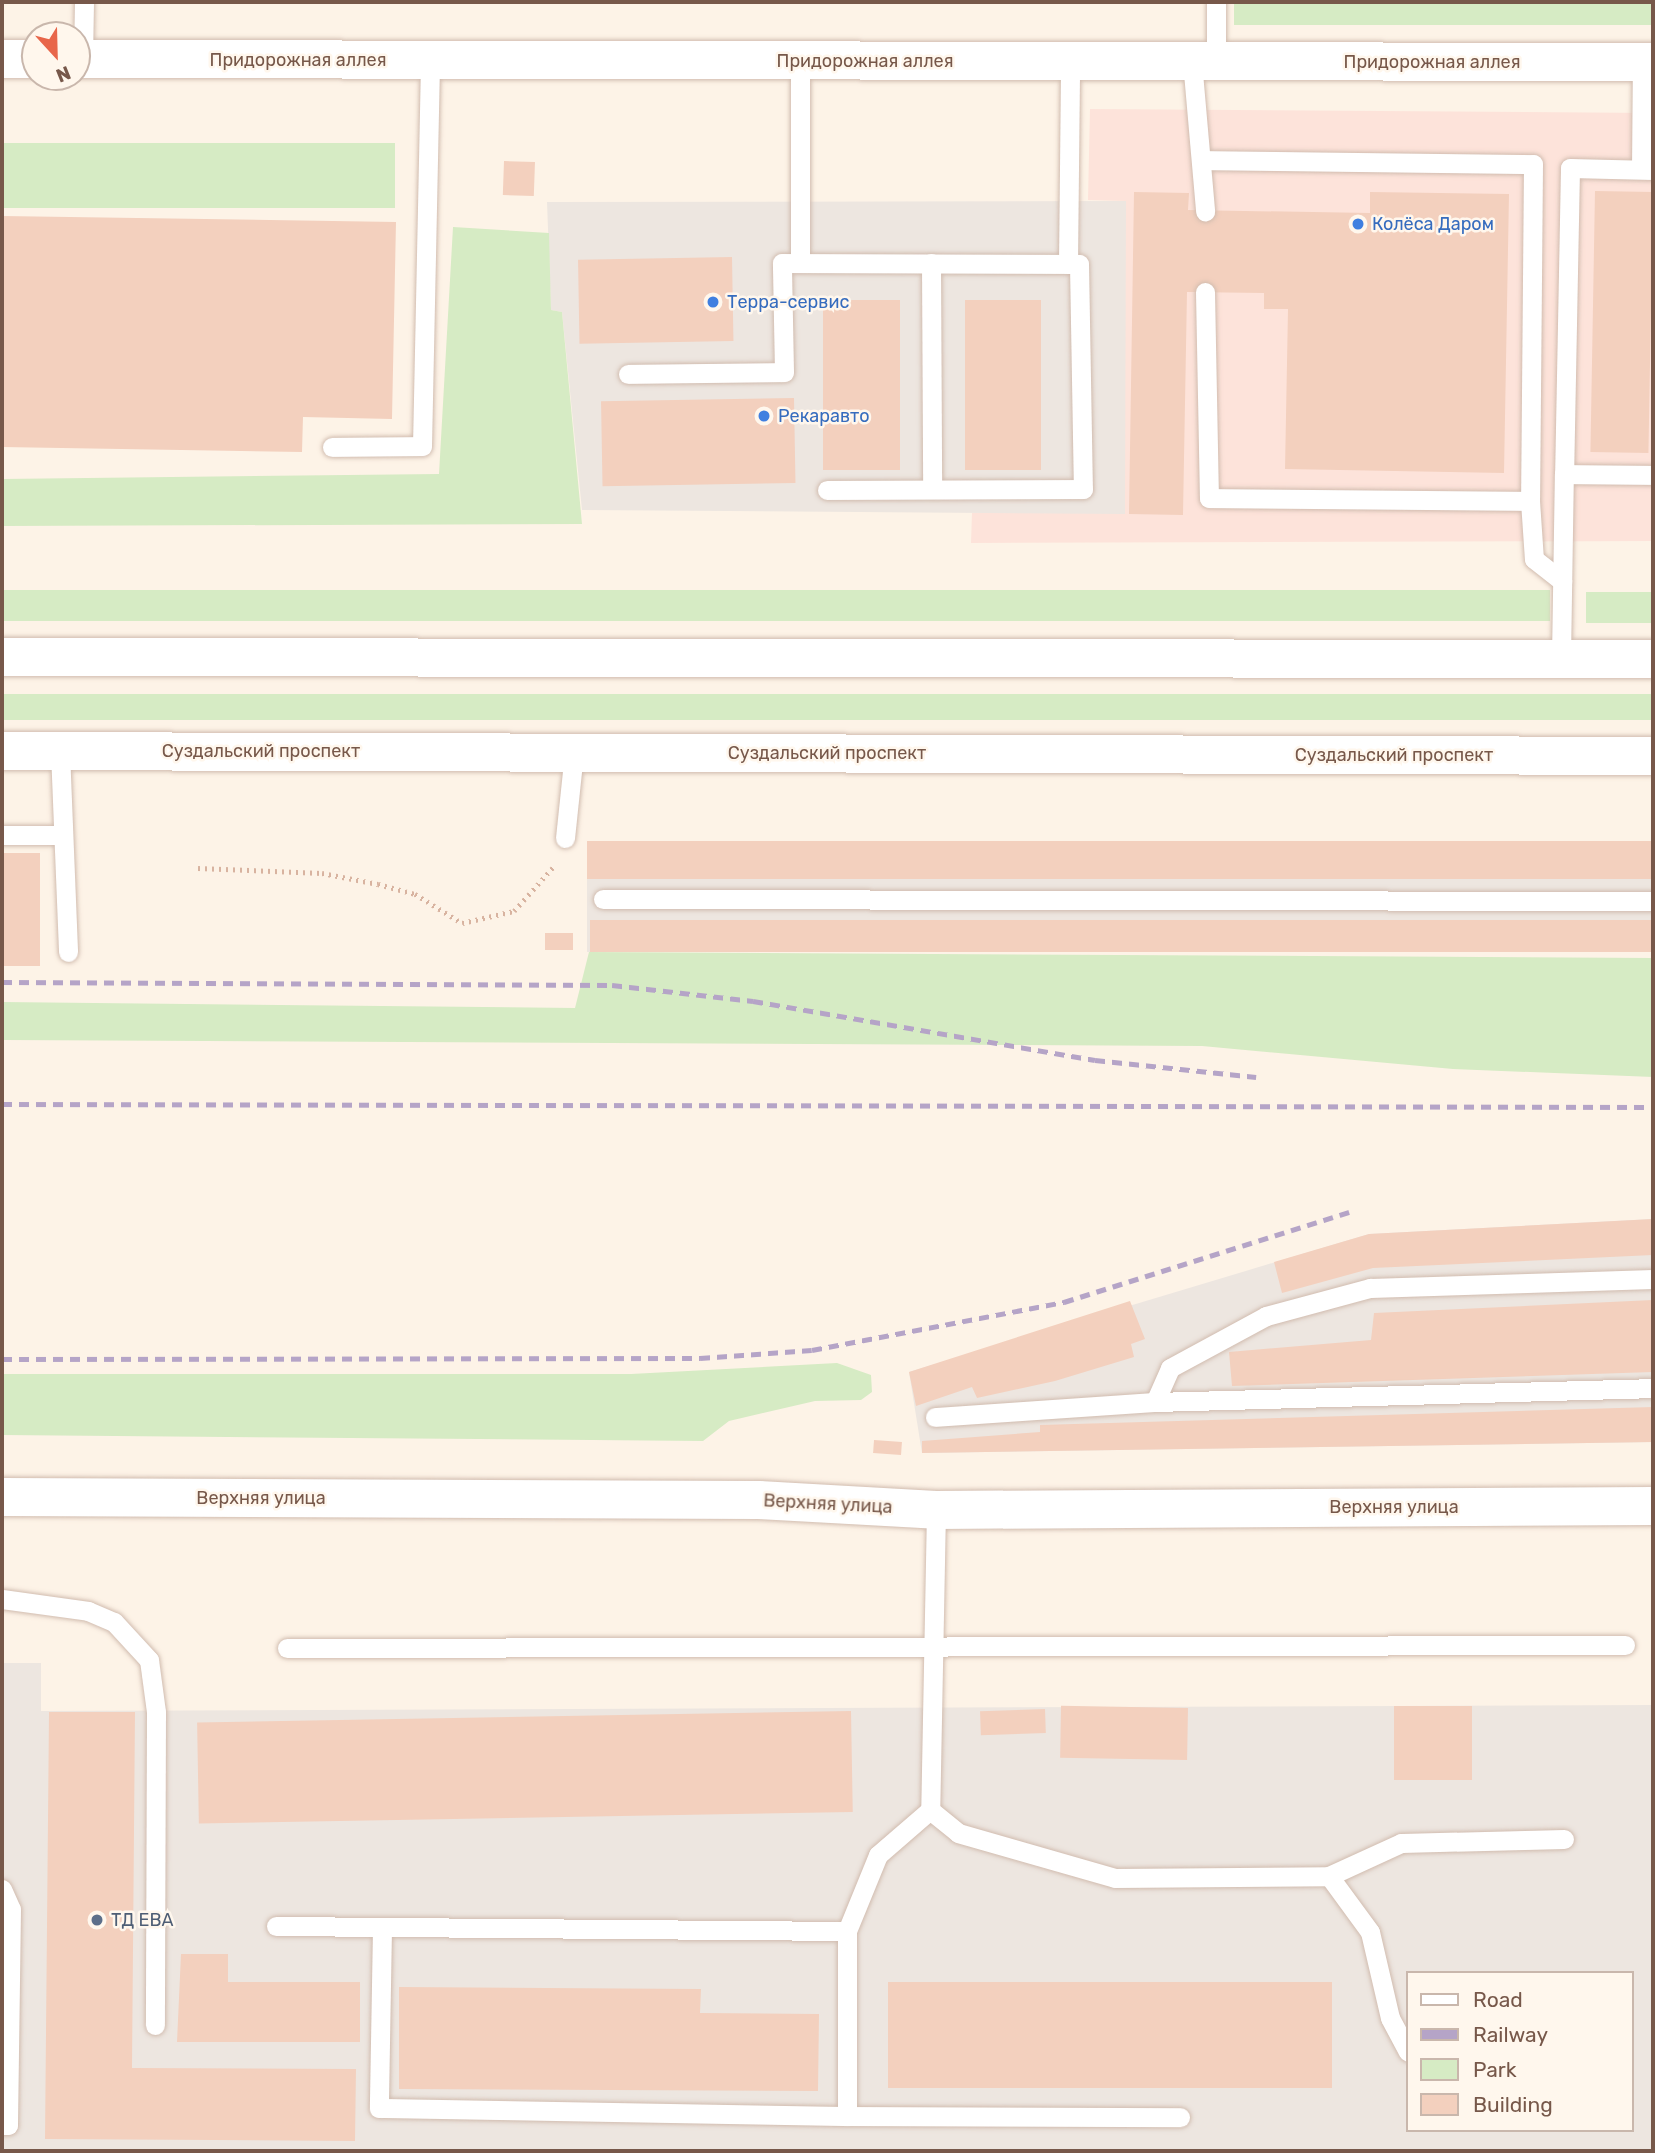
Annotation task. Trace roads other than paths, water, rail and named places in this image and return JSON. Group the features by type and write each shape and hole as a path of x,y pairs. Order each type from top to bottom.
{"main road":[{"path":"2,59 21,59"},
{"name":"Придорожная аллея","path":"91,59 1648,62"},
{"path":"2,657 1653,659"},
{"name":"Суздальский проспект","path":"2,751 1653,756"},
{"name":"Верхняя улица","path":"2,1497 759,1500 936,1510 1653,1506"}],"lane":[{"path":"83,21 84,2"},
{"path":"1205,211 1204,61 1216,2"},
{"path":"332,447 422,446 430,60"},
{"path":"800,61 800,263"},
{"path":"1068,264 1070,61"},
{"path":"1561,658 1570,167 1647,170 1648,62"},
{"path":"1203,160 1533,164 1530,500 1534,559 1562,581"},
{"path":"628,374 784,372 782,262 1079,264 1083,489 827,490"},
{"path":"931,263 932,489"},
{"path":"1205,292 1209,498 1530,500"},
{"path":"1564,474 1653,475"},
{"path":"60,751 68,952"},
{"path":"565,838 574,752"},
{"path":"2,835 63,835"},
{"path":"603,899 1653,901"},
{"path":"1155,1402 1170,1368 1266,1316 1370,1288 1653,1279"},
{"path":"935,1417 1155,1402 1653,1388"},
{"path":"847,2116 847,1931 878,1855 930,1810 936,1510"},
{"path":"2,1599 88,1611 114,1622 149,1660 156,1712 155,2025"},
{"path":"287,1648 935,1643 1625,1645"},
{"path":"930,1810 958,1833 1115,1878 1329,1876 1401,1843 1564,1839"},
{"path":"1329,1876 1370,1932 1390,2018 1406,2048"},
{"path":"2,1889 12,1909 8,2125 2,2125"},
{"path":"276,1926 847,1931"},
{"path":"382,1928 379,2108 847,2116 1180,2118"}],"railway":[{"path":"2,982 612,985 753,1001 1095,1060 1256,1077"},
{"path":"2,1104 1653,1107"},
{"path":"2,1359 700,1358 812,1350 1064,1302 1356,1210"}],"place":[{"name":"Колёса Даром","path":"1358,224"},
{"name":"Терра-сервис","path":"713,302"},
{"name":"Рекаравто","path":"764,416"},
{"name":"ТД ЕВА","path":"97,1920"}]}
